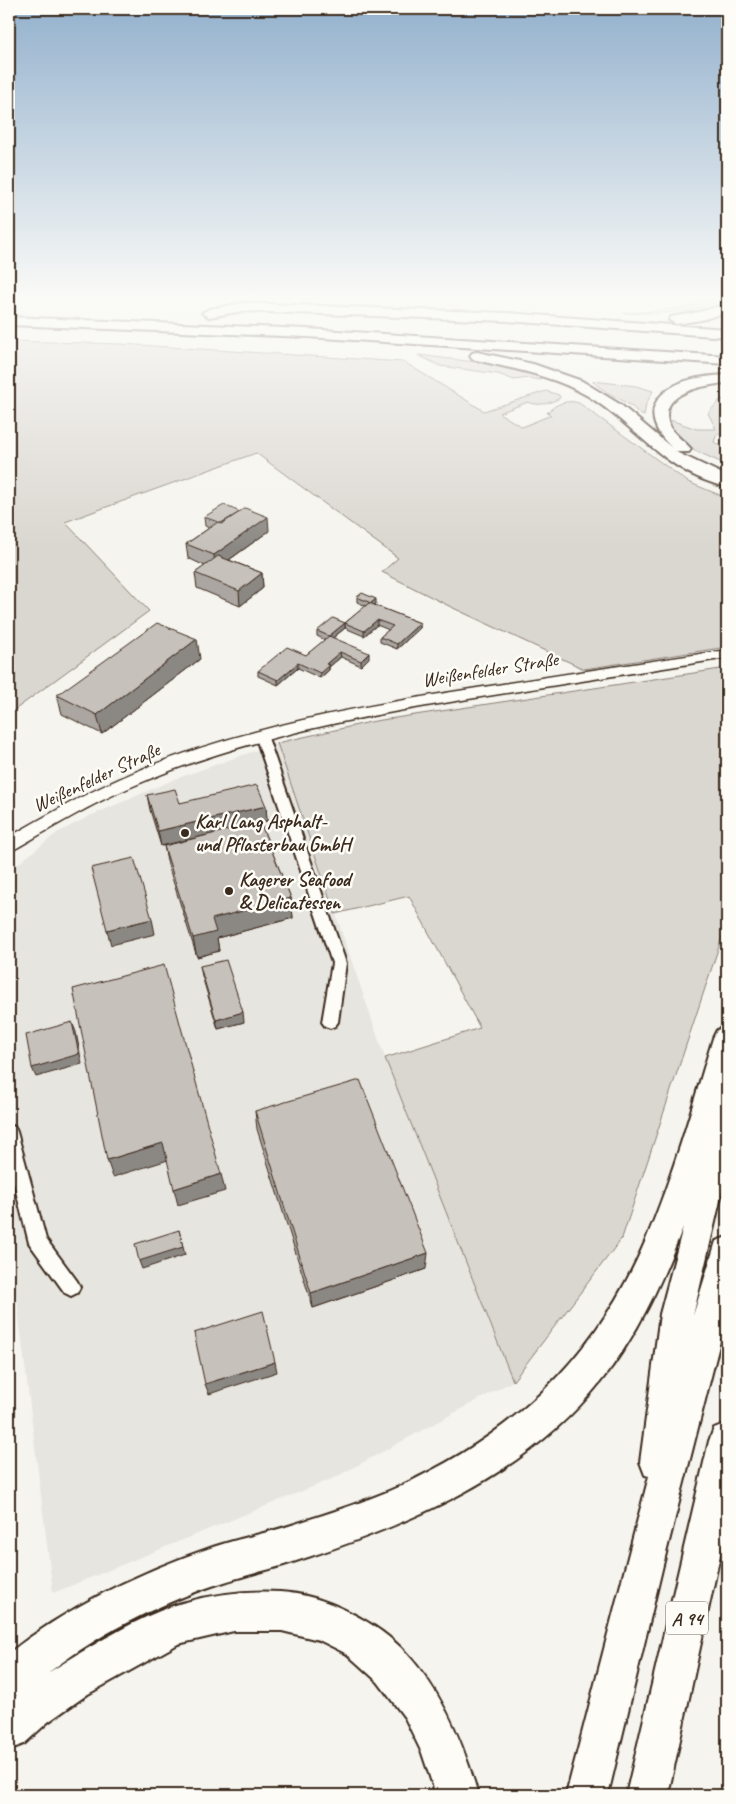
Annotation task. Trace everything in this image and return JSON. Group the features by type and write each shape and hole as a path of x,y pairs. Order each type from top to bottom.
{"highway":[{"path":"566,380 580,385 618,410 671,455 695,469 727,482"},
{"path":"709,380 686,386 671,395 661,408 659,421 671,440 689,453 727,472"},
{"path":"9,1678 38,1655 88,1622 134,1600 212,1567 283,1547 356,1522 413,1499 468,1470 516,1438 557,1402 588,1370 628,1309 662,1240 689,1163 727,1038"},
{"path":"644,1565 677,1314 727,1110"},
{"name":"A 94","path":"587,1795 644,1565 727,1252"},
{"name":"A 94","path":"647,1795 727,1441"},
{"path":"9,1729 32,1708 86,1671 180,1623 224,1613 268,1609 314,1616 346,1629 372,1648 395,1670 417,1700 441,1744 457,1795"}],"street":[{"name":"Weißenfelder Straße","path":"9,845 68,811 142,776 261,735 356,713 727,654"},
{"path":"261,735 339,963 330,1022"},
{"path":"9,1132 38,1243 71,1287"}],"shaded area":[{"path":"9,380 434,380 484,411 546,391 559,395 560,398 540,404 528,402 499,413 522,427 551,415 547,413 562,403 579,403 688,482 727,498 727,647 584,669 449,606 382,572 398,558 256,453 65,522 149,611 9,714"},
{"path":"593,381 636,386 653,391 646,404 644,416 627,403 601,388"},
{"path":"727,399 727,435 717,434 714,442 727,451 727,465 696,451 674,433 670,420 697,429 716,429 708,413 720,400"},
{"path":"727,668 727,922 622,1238 513,1381 385,1058 480,1028 409,896 335,914 277,743 375,721"},
{"path":"277,743 385,1058 513,1381 334,1478 53,1593 9,1236 9,871 57,833 90,816 175,779"}],"building":[{"path":"224,505 240,512 221,523 204,517"},
{"path":"245,508 268,517 214,555 186,544 218,522 222,524"},
{"path":"218,556 262,573 239,591 195,573"},
{"path":"362,593 376,599 371,603 357,597"},
{"path":"369,603 420,623 397,644 380,637 393,626 377,620 364,631 345,623"},
{"path":"333,618 345,623 329,636 317,631"},
{"path":"157,623 197,639 97,715 57,695"},
{"path":"329,636 369,653 361,661 340,652 326,664 329,665 320,673 298,663 278,680 258,671 287,647 306,655"},
{"path":"257,785 266,806 158,831 147,795 175,789 180,803"},
{"path":"260,822 291,898 212,919 216,932 193,938 164,846"},
{"path":"134,858 152,919 107,930 91,868"},
{"path":"226,960 243,1012 216,1020 200,966"},
{"path":"164,965 221,1174 174,1189 163,1143 107,1160 73,989"},
{"path":"72,1022 79,1054 32,1068 26,1035"},
{"path":"360,1080 428,1253 311,1293 255,1111"},
{"path":"179,1230 183,1247 139,1261 135,1244"},
{"path":"263,1311 275,1362 205,1384 194,1333"}],"place":[{"name":"Karl Lang Asphalt- und Pflasterbau GmbH","path":"185,833"},
{"name":"Kagerer Seafood & Delicatessen","path":"229,891"}]}
